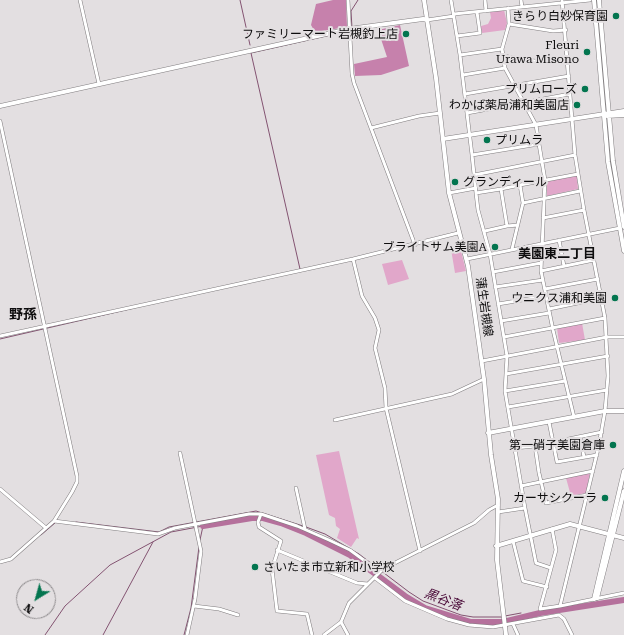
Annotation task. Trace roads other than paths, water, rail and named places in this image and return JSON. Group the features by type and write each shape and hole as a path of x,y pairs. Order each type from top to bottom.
{"street":[{"path":"80,0 99,84"},
{"path":"348,0 352,74 415,245"},
{"name":"蒲生岩槻線","path":"424,0 440,113 449,193 458,233 467,259 482,361 488,434 498,505 496,546 499,586 506,635"},
{"path":"452,0 463,75 478,210 485,231 490,254 507,356 505,391 521,486 536,563 551,568"},
{"path":"485,0 486,11"},
{"path":"521,0 522,7"},
{"path":"0,106 349,28 423,19 427,20 454,15 563,1 590,0"},
{"path":"594,0 608,162 623,227"},
{"path":"599,0 608,114 615,181 623,227 624,251"},
{"path":"560,606 602,432 607,390 608,356 602,298 580,191 575,155 563,1"},
{"path":"508,8 509,24 502,49 503,56 505,68 536,125 545,180 541,271 552,327 574,417"},
{"path":"457,36 480,33 477,12"},
{"path":"509,24 553,31 566,30"},
{"path":"460,55 502,49"},
{"path":"503,56 541,62 568,59"},
{"path":"463,75 505,68"},
{"path":"465,94 514,84 569,76"},
{"path":"467,113 570,94"},
{"path":"443,139 624,111"},
{"path":"371,128 419,116 440,113"},
{"path":"608,114 624,115"},
{"path":"0,121 77,476 72,492 54,521 11,559 0,562"},
{"path":"472,155 539,144"},
{"path":"474,175 575,155"},
{"path":"476,193 578,174"},
{"path":"512,250 523,203 520,185"},
{"path":"449,193 476,188"},
{"path":"501,189 507,226"},
{"path":"523,203 580,191"},
{"path":"544,218 584,210"},
{"path":"485,231 518,225"},
{"path":"467,259 623,227"},
{"path":"0,336 354,259 415,245 458,233"},
{"path":"558,240 564,266"},
{"path":"354,259 362,296 375,318 379,330 375,348 385,388 386,408 420,551"},
{"path":"541,271 594,260"},
{"path":"493,272 541,263"},
{"path":"545,289 598,278"},
{"path":"495,287 543,280"},
{"path":"498,304 546,296"},
{"path":"501,321 602,298"},
{"path":"504,337 605,318"},
{"path":"482,361 607,337 624,337"},
{"path":"506,374 608,356"},
{"path":"335,420 452,394 484,380"},
{"path":"505,391 565,380"},
{"path":"508,407 607,390"},
{"path":"488,434 605,411 624,411"},
{"path":"549,422 557,462 597,455"},
{"path":"515,448 535,446 552,441 602,432"},
{"path":"580,436 584,457"},
{"path":"535,446 539,473 546,502 587,495"},
{"path":"180,453 201,551 194,606 187,635"},
{"path":"521,486 593,471"},
{"path":"596,599 624,471"},
{"path":"296,488 305,528"},
{"path":"0,489 46,528"},
{"path":"611,534 624,492"},
{"path":"324,635 341,622 349,603 383,569 477,522 498,505"},
{"path":"498,512 525,508"},
{"path":"54,521 158,534 175,528 249,514 261,514 305,528 350,550 379,573"},
{"path":"261,514 258,522 259,527 281,541 272,569 277,612 306,614 312,635"},
{"path":"496,546 570,524 624,538"},
{"path":"552,529 556,550 540,609 624,593"},
{"path":"513,542 523,581 547,587"},
{"path":"277,550 357,583 368,584"},
{"path":"375,577 405,601 447,619 480,627 505,623 513,624 559,615 564,619 572,635"},
{"path":"194,606 219,609 238,615"},
{"path":"341,622 348,635"},
{"path":"513,624 518,635"}],"waterway":[{"path":"240,0 250,45"},
{"path":"352,28 351,11 358,0"},
{"path":"300,269 251,53 348,31"},
{"path":"0,339 134,308"},
{"path":"76,522 159,532 169,527 256,511 303,526"},
{"name":"黒谷落","path":"203,526 252,518 263,518 281,523 306,533 350,555 405,596 425,608 471,622 503,622 540,613 624,600"},
{"path":"41,535 55,523"},
{"path":"45,635 65,606 110,565 171,532 203,526 200,540"},
{"path":"306,527 325,534 359,554 423,601 461,615 473,617 502,617"},
{"path":"103,635 153,542"},
{"path":"184,635 191,608 199,547"},
{"path":"505,616 521,613"}],"place":[{"name":"きらり白妙保育園","path":"616,16"},
{"name":"ファミリーマート岩槻釣上店","path":"406,34"},
{"name":"Fleuri Urawa Misono","path":"587,52"},
{"name":"プリムローズ","path":"585,89"},
{"name":"わかば薬局浦和美園店","path":"577,105"},
{"name":"プリムラ","path":"487,140"},
{"name":"グランディール","path":"455,182"},
{"name":"ブライトサム美園A","path":"495,247"},
{"name":"ウニクス浦和美園","path":"615,298"},
{"name":"第一硝子美園倉庫","path":"613,445"},
{"name":"カーサシクーラ","path":"605,498"},
{"name":"さいたま市立新和小学校","path":"255,567"}],"district":[{"name":"美園東二丁目","path":"557,254"},
{"name":"野孫","path":"23,315"}]}
